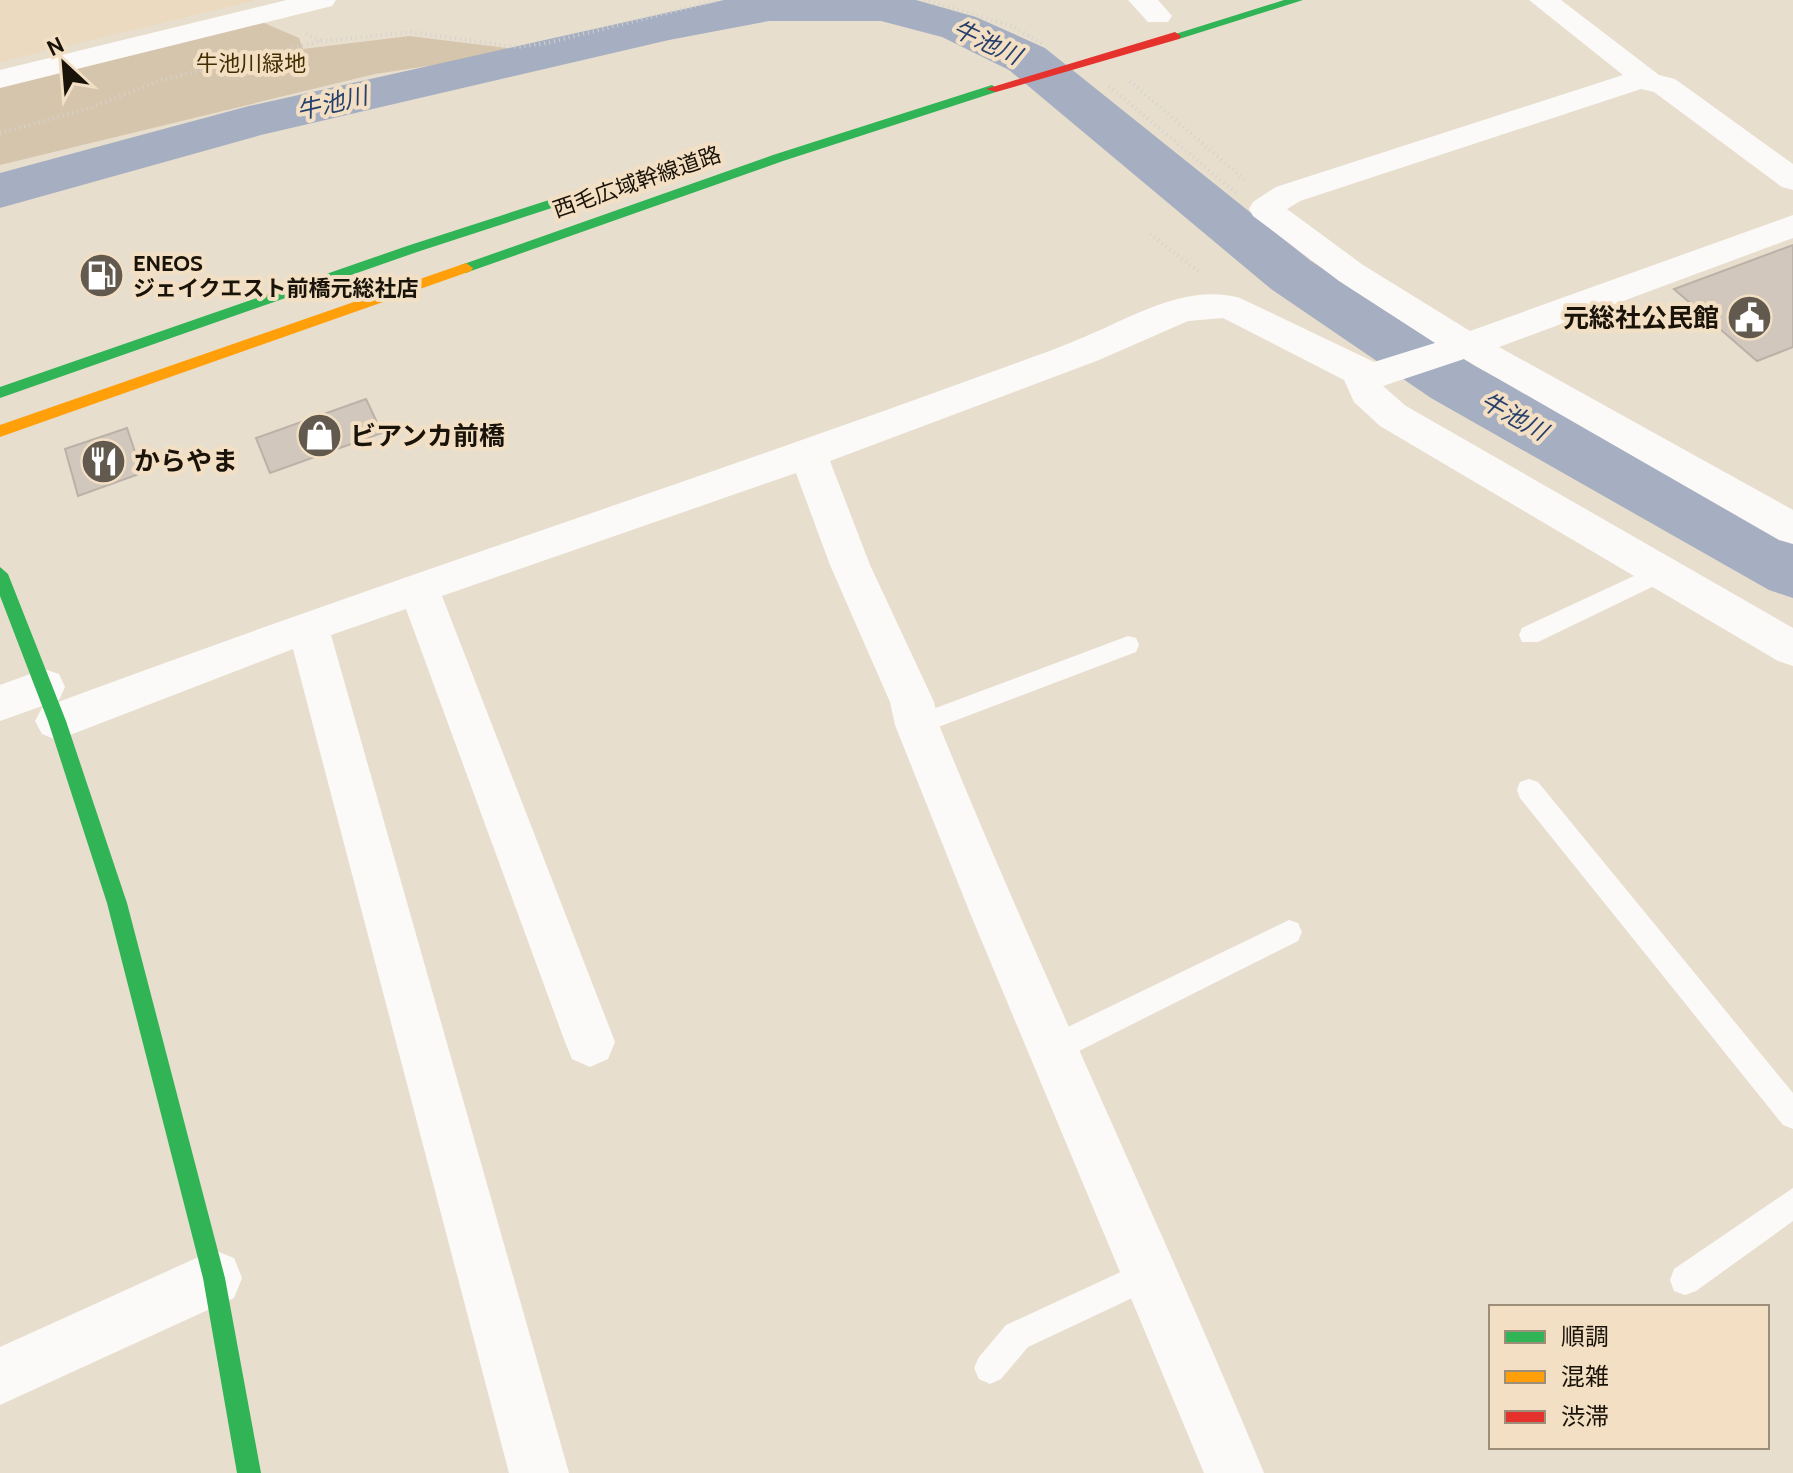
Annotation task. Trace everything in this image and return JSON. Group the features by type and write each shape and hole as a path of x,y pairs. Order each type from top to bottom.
{"main road":[{"name":"西毛広域幹線道路","path":"0,431 778,158 1084,61 1297,0"},
{"name":"西毛広域幹線道路","path":"0,393 412,249 666,167"},
{"path":"0,574 50,704 117,903 214,1278 249,1473"}],"street":[{"path":"0,79 322,0"},
{"path":"1543,0 1647,79 1664,85 1793,180"},
{"path":"1269,205 1647,79"},
{"path":"1269,205 1351,273 1460,348 1789,521"},
{"path":"0,703 50,704 308,626 808,454 1086,351 1183,309 1228,306 1374,372 1460,348 1793,226"},
{"path":"1374,372 1367,393 1393,416 1793,649"},
{"path":"808,454 850,565 912,702 917,725 975,875 1151,1273 1234,1473"},
{"path":"419,589 590,1042"},
{"path":"308,626 539,1473"},
{"path":"0,1376 214,1278"}],"lane":[{"path":"1530,635 1634,586 1656,570"},
{"path":"917,725 1128,645"},
{"path":"1529,790 1793,1115"},
{"path":"1053,1049 1289,932"},
{"path":"1685,1280 1793,1203"},
{"path":"990,1368 1017,1336 1151,1273"}],"path":[{"path":"0,133 90,108 161,80 321,41 411,32 517,47 547,43 718,0"},
{"path":"924,0 957,7 1012,26 1048,47"},
{"path":"946,0 957,7"},
{"path":"266,14 284,27 321,41"},
{"path":"1129,80 1269,205"},
{"path":"1107,84 1233,192 1269,205"},
{"path":"1150,234 1224,291 1228,306"}],"shaded area":[{"path":"0,0 257,0 0,62"}],"green space":[{"name":"牛池川緑地","path":"257,20 299,38 303,49 409,36 507,48 506,54 375,74 0,165 0,84"}],"building":[{"name":"元総社公民館","path":"1793,245 1793,347 1757,361 1674,289"},
{"name":"ビアンカ前橋","path":"366,399 382,433 270,473 256,438"},
{"name":"からやま","path":"127,428 142,473 78,496 65,449"}],"waterway":[{"name":"牛池川","path":"0,191 249,122 669,25 769,6 883,6 959,27 1027,59 1291,275 1453,382 1793,571"}],"traffic: fast":[{"path":"1175,36 1297,0"},
{"path":"466,268 778,158 992,89"},
{"path":"0,393 412,249 645,173"},
{"path":"0,574 57,721 117,903 214,1278 249,1473"}],"traffic: slow":[{"path":"0,431 466,268"}],"traffic: jam":[{"path":"992,89 1175,36"}],"place":[{"name":"ENEOS ジェイクエスト前橋元総社店","path":"102,276"},
{"name":"元総社公民館","path":"1750,318"},
{"name":"ビアンカ前橋","path":"319,436"},
{"name":"からやま","path":"103,461"}]}
